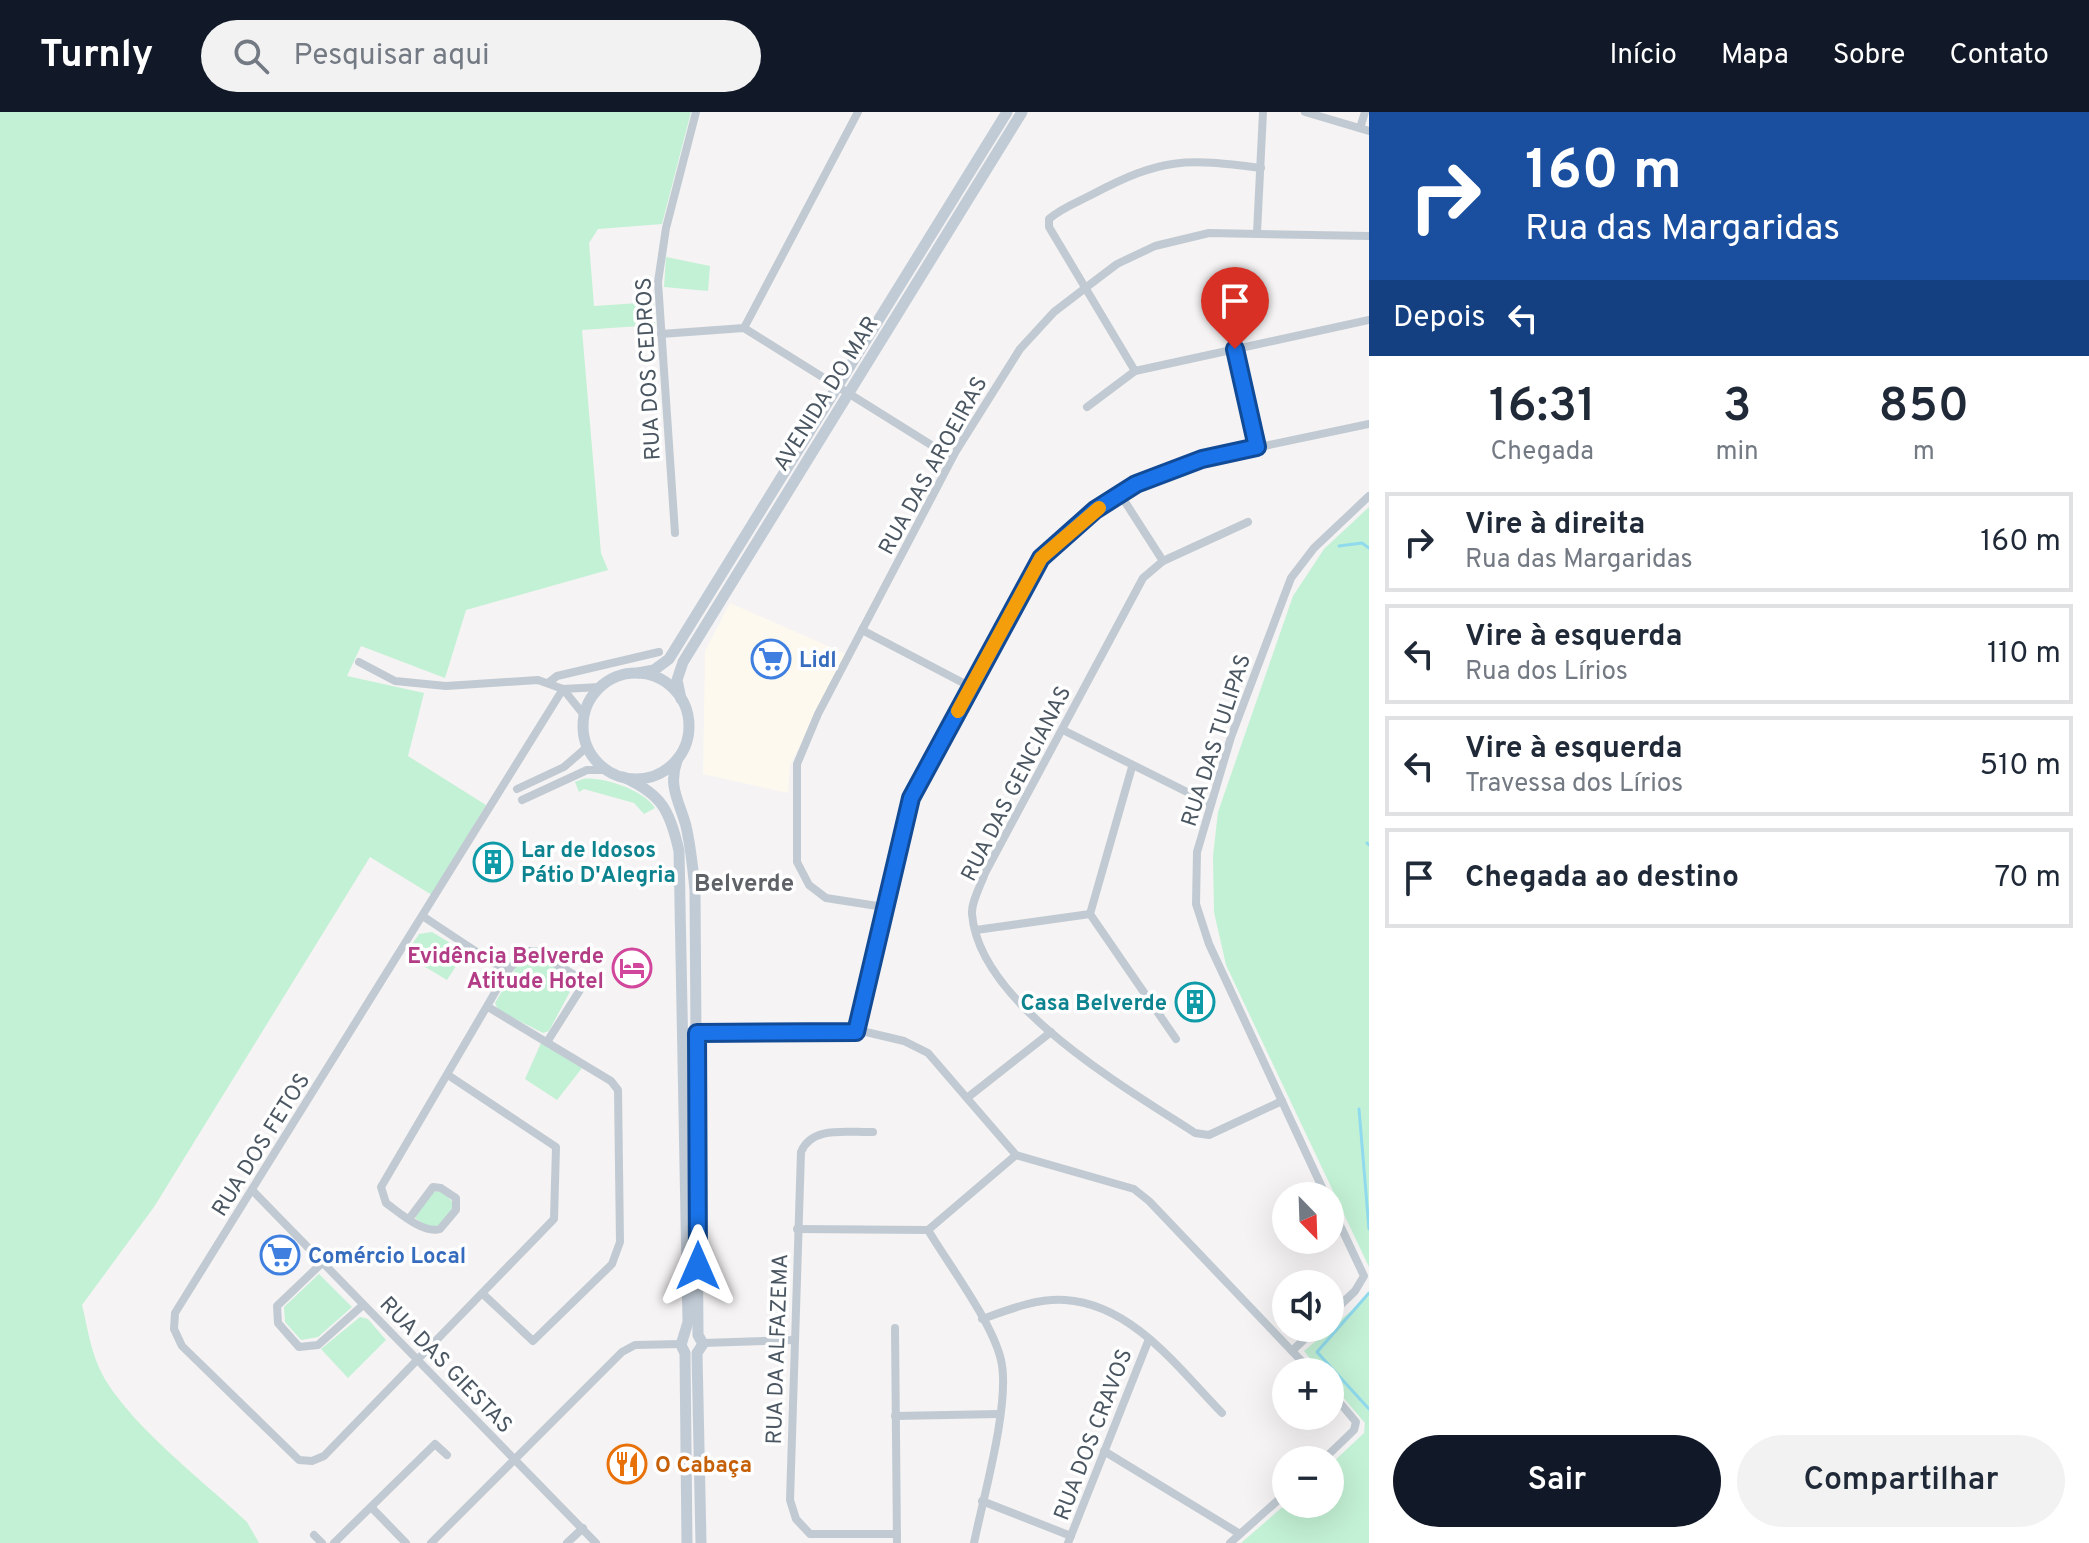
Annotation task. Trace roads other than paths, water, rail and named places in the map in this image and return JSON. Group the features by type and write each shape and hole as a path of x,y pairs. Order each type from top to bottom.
{"main road":[{"name":"AVENIDA DO MAR","path":"638,673 654,670 669,659 1007,112"},
{"name":"AVENIDA DO MAR","path":"681,699 677,680 683,662 1022,112"},
{"path":"687,1543 691,1344 697,1033 695,890 685,822 674,795 671,775 689,729 681,699 663,681 638,673 624,674 600,687 584,715 587,747 606,770 648,788 664,806 674,826 681,878 681,1033 688,1311 691,1344 701,1543"},
{"path":"623,777 653,776 678,758"}],"street":[{"name":"RUA DOS CEDROS","path":"675,533 658,282 666,228 696,112"},
{"path":"744,328 858,112"},
{"path":"1257,233 1263,112"},
{"path":"1305,112 1365,130 1365,112"},
{"path":"1135,371 1049,227 1052,216 1135,172 1157,165 1201,160 1261,168"},
{"name":"RUA DAS AROEIRAS","path":"884,907 826,898 809,885 797,862 797,764 818,714 952,458 1020,349 1054,312 1084,289 1117,264 1155,246 1209,233 1369,236"},
{"path":"1087,407 1135,371 1369,320"},
{"path":"661,334 744,328 952,458"},
{"path":"1235,349 1257,447"},
{"path":"856,1032 911,798 1041,558 1095,510 1120,494 1202,459 1369,424"},
{"path":"1120,494 1163,561"},
{"name":"RUA DAS TULIPAS","path":"1320,1182 1209,944 1196,904 1197,852 1231,737 1291,578 1314,548 1369,496"},
{"name":"RUA DAS GENCIANAS","path":"1248,522 1163,561 1143,578 985,873 972,911 990,968 1051,1032 1092,1066 1195,1133 1209,1135 1282,1101"},
{"path":"862,630 971,687"},
{"path":"548,683 557,676 659,652"},
{"path":"359,662 395,681 446,686 538,680 563,689 600,687"},
{"path":"563,689 584,715"},
{"name":"RUA DOS FETOS","path":"419,1362 324,1456 307,1462 295,1457 182,1346 174,1324 177,1308 424,917 563,689"},
{"path":"1063,730 1211,804"},
{"path":"517,789 564,767 587,747"},
{"path":"1090,914 1132,767"},
{"path":"522,800 587,770 606,770"},
{"path":"976,930 1090,914"},
{"path":"1090,914 1176,1039"},
{"path":"424,917 507,972"},
{"path":"409,1219 433,1187 441,1188 457,1201 456,1210 438,1230 428,1230 409,1219 386,1203 381,1187 521,952 530,950 578,979 580,990 547,1042"},
{"path":"483,1294 533,1341 618,1255 618,1090 611,1081 488,1007"},
{"path":"681,1033 856,1032 904,1041 928,1053 1016,1155 1134,1189 1187,1239 1299,1358"},
{"path":"967,1098 1051,1032"},
{"path":"419,1362 554,1219 558,1156 550,1140 448,1075"},
{"name":"RUA DA ALFAZEMA","path":"873,1132 824,1133 805,1142 801,1152 790,1500 796,1519 810,1534 897,1539"},
{"path":"797,1229 928,1230 1016,1155"},
{"name":"RUA DAS GIESTAS","path":"252,1190 596,1543"},
{"path":"928,1230 982,1319 1001,1361 999,1414 974,1543"},
{"path":"1344,1234 1364,1276 1344,1302"},
{"path":"322,1263 277,1306 278,1323 299,1347 318,1345 363,1305"},
{"path":"982,1319 1026,1304 1065,1300 1120,1316 1149,1339 1222,1413"},
{"path":"895,1328 897,1539"},
{"name":"RUA DOS CRAVOS","path":"1069,1540 1149,1339"},
{"path":"431,1543 628,1348 795,1340"},
{"path":"1292,1351 1301,1342"},
{"path":"1337,1446 1354,1430 1356,1422 1344,1408"},
{"path":"895,1416 999,1414"},
{"path":"334,1543 435,1444 447,1455"},
{"path":"1104,1451 1240,1534"},
{"path":"982,1501 1069,1540"},
{"path":"1230,1543 1272,1505"},
{"path":"371,1507 406,1543"},
{"path":"567,1543 583,1528"},
{"path":"314,1535 322,1543"}],"waterway":[{"path":"1339,546 1362,543 1369,548"},
{"path":"1359,1109 1369,1229"},
{"path":"1369,1293 1317,1352 1369,1409"}],"place":[{"name":"Lidl","path":"771,659"},
{"name":"Lar de Idosos Pátio D'Alegria","path":"493,862"},
{"name":"Evidência Belverde Atitude Hotel","path":"632,968"},
{"name":"Casa Belverde","path":"1195,1002"},
{"name":"Comércio Local","path":"280,1255"},
{"name":"O Cabaça","path":"627,1464"}],"district":[{"name":"Belverde","path":"744,883"}]}
